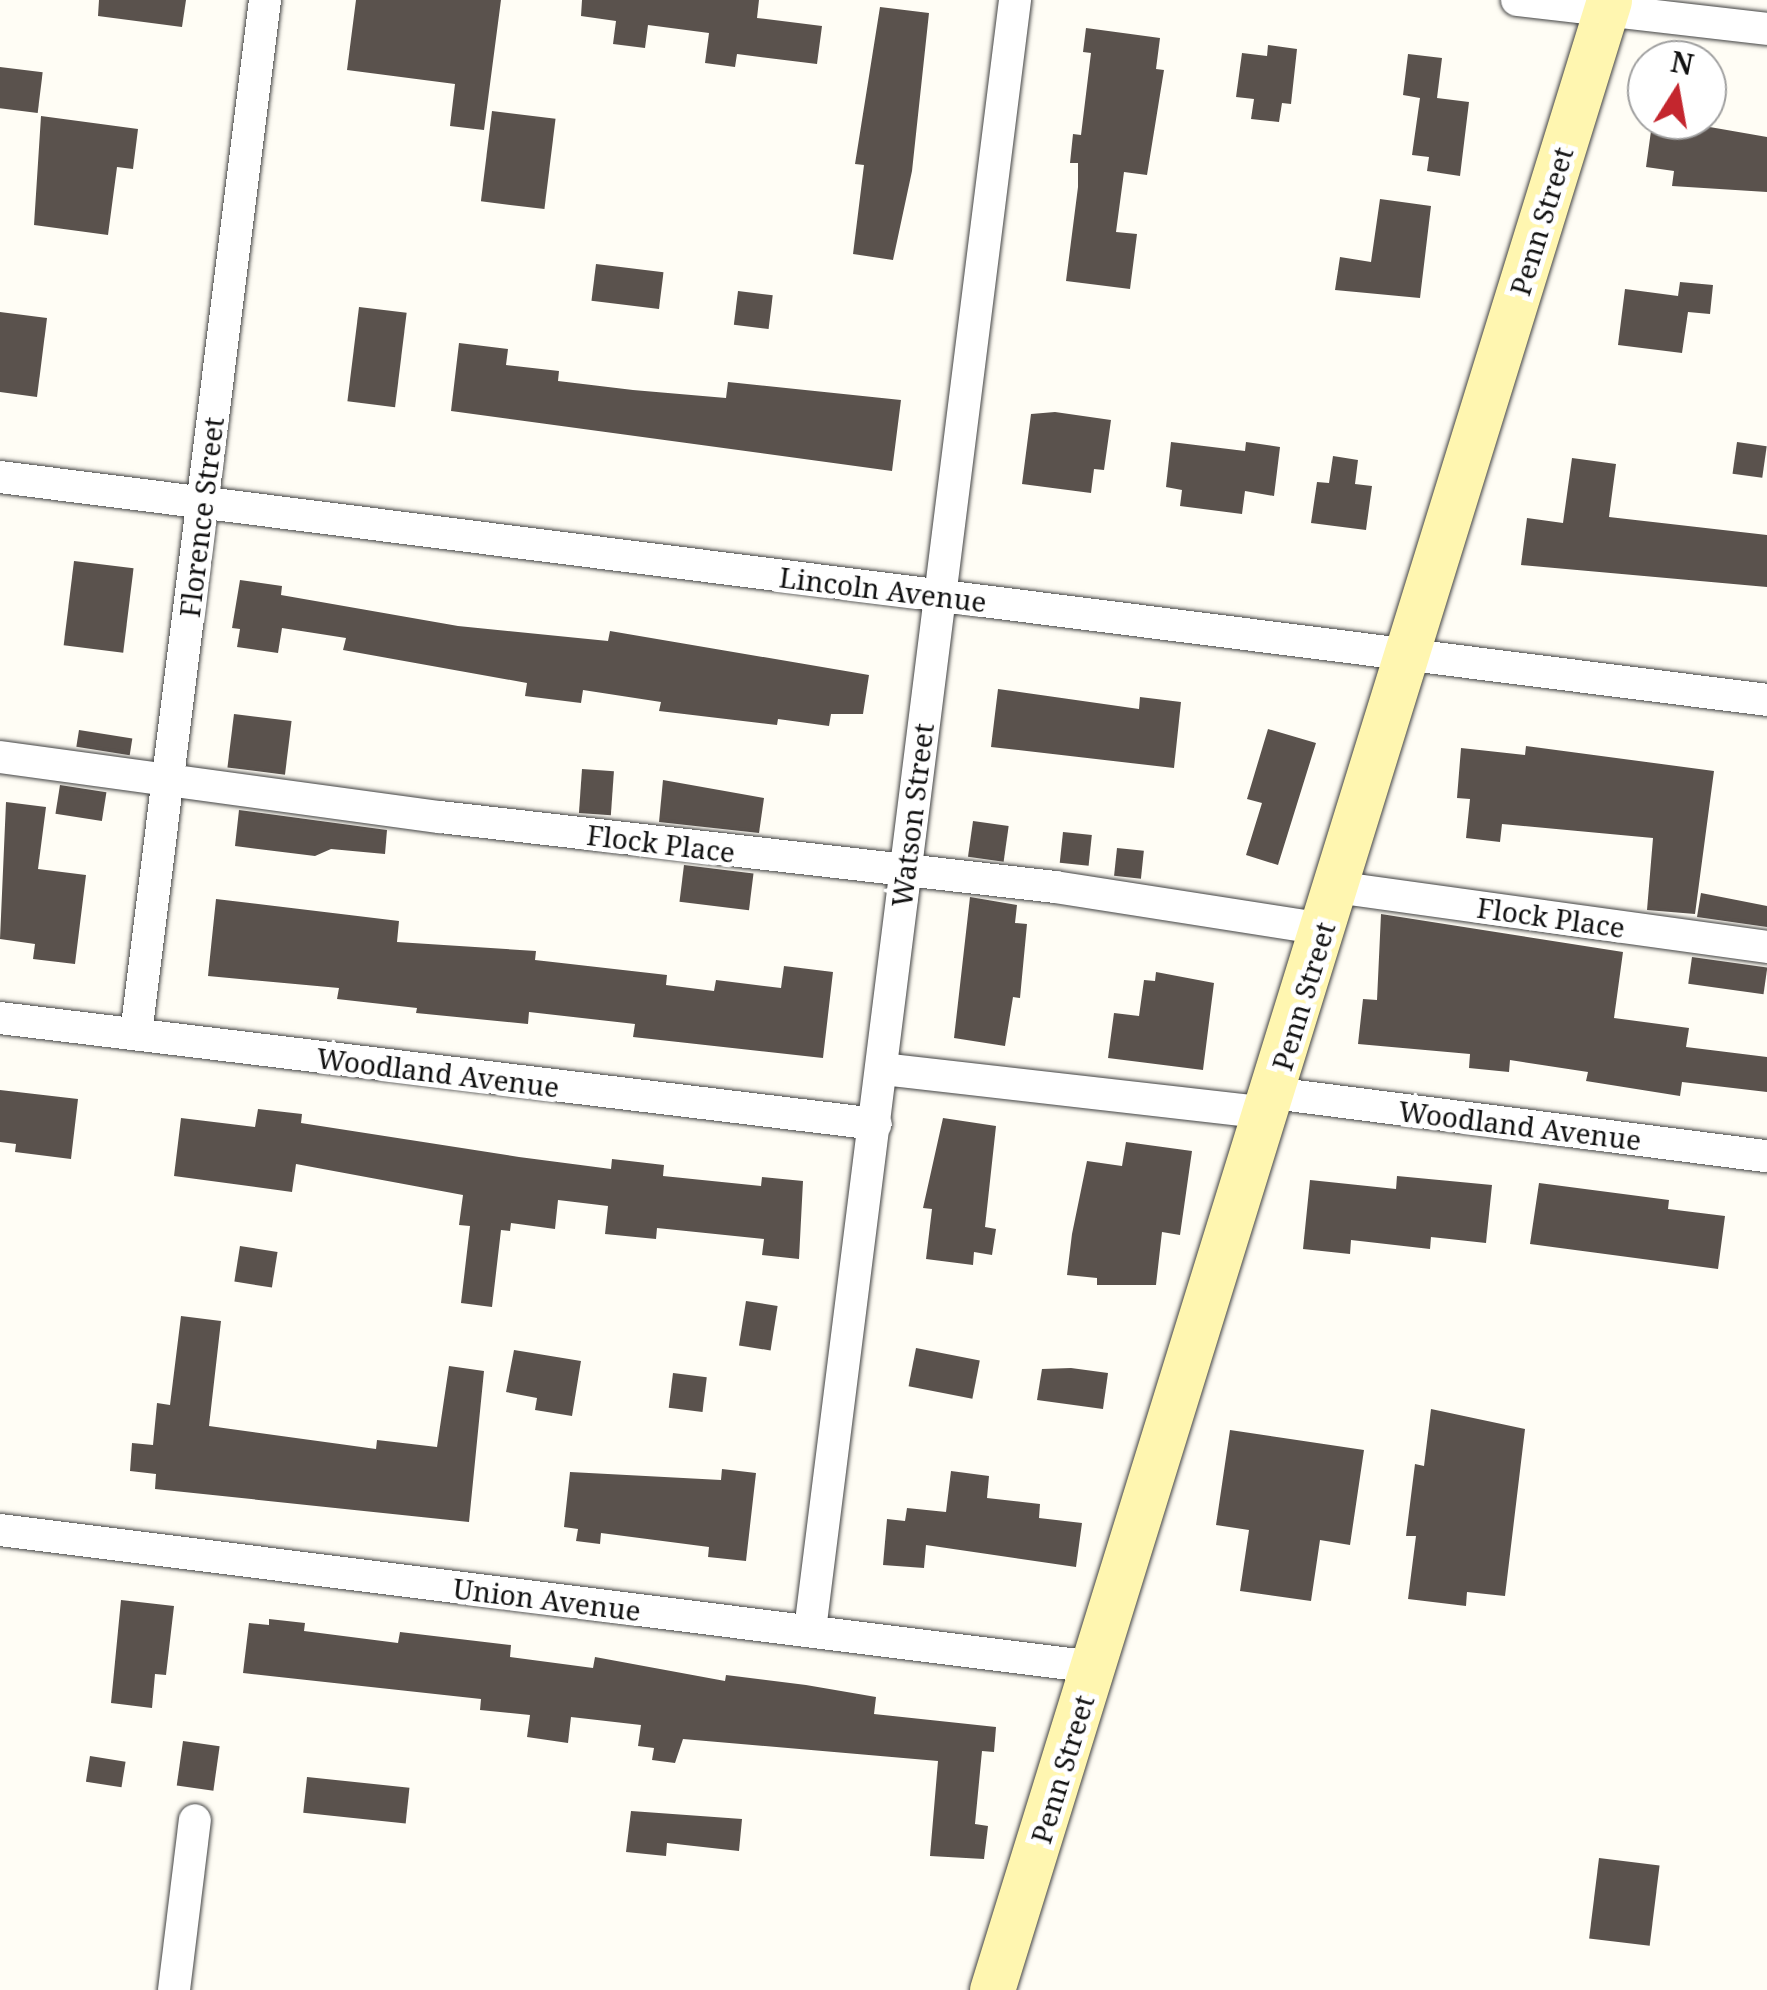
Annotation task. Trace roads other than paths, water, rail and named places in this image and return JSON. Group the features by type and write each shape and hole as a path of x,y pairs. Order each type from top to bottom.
{"street":[{"name":"Florence Street","path":"136,1034 265,0"},
{"name":"Watson Street","path":"810,1630 1015,0"},
{"path":"1517,0 1608,5 1767,29"},
{"name":"Penn Street","path":"992,1990 1608,5"},
{"name":"Lincoln Avenue","path":"0,477 1767,700"},
{"name":"Flock Place","path":"0,757 904,872 1767,947"},
{"name":"Woodland Avenue","path":"0,1018 876,1124"},
{"name":"Woodland Avenue","path":"882,1070 1270,1103 1767,1156"},
{"name":"Union Avenue","path":"0,1530 1094,1667"},
{"path":"174,1990 195,1820"}]}
